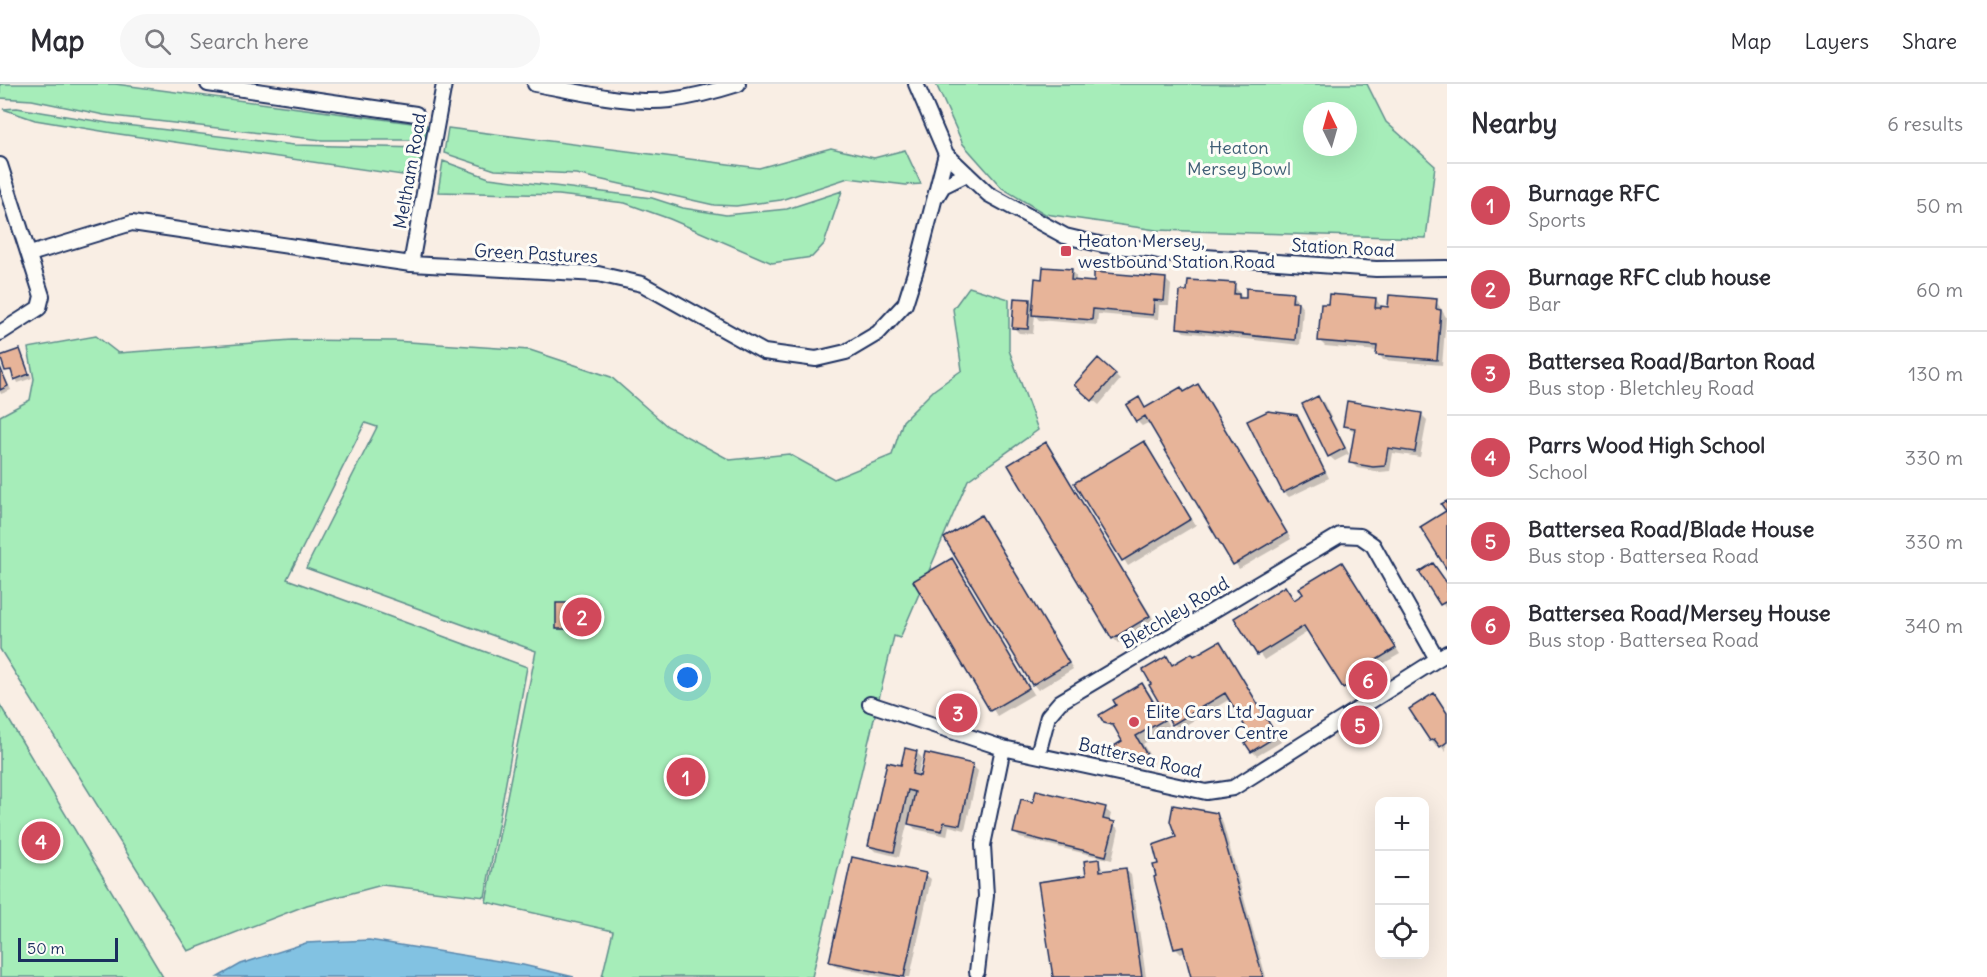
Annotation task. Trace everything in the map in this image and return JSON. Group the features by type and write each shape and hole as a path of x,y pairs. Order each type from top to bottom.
{"street":[{"path":"207,84 416,114"},
{"name":"Meltham Road","path":"411,264 444,84"},
{"path":"535,84 632,98 668,100 702,95 738,84"},
{"name":"Station Road","path":"916,84 945,154 988,194 1017,212 1065,236 1103,245 1149,249 1177,255 1376,269 1447,268"},
{"name":"Green Pastures","path":"30,254 132,223 411,264 598,274 642,284 764,352 816,359 846,352 878,333 905,304 918,263 945,154"},
{"path":"0,165 42,296 41,302 29,316 0,333"},
{"name":"Green Pastures","path":"932,203 943,186 967,174"},
{"name":"Bletchley Road","path":"1038,754 1048,716 1060,702 1340,535 1360,536 1373,545 1442,656"},
{"name":"Battersea Road","path":"1003,748 1206,792 1233,788 1442,656"},
{"path":"870,704 1003,748 983,845 986,896 977,972"}],"green space":[{"path":"0,84 115,84 427,125 425,140 322,140 104,115 32,100 0,98"},
{"name":"Heaton Mersey Bowl","path":"936,84 1367,84 1386,122 1435,166 1426,238 1156,230 1045,214 1002,188 963,144"},
{"path":"17,108 108,123 294,145 423,148 416,177 119,134 35,120 3,109"},
{"path":"448,128 759,168 831,148 874,158 905,150 921,184 906,185 848,178 781,200 736,206 714,205 576,174 495,170 444,153"},
{"path":"443,161 489,178 652,198 683,208 726,215 787,209 842,191 824,244 812,257 772,263 670,219 625,203 559,195 438,192"},
{"path":"969,287 1009,299 1009,350 1038,430 968,480 900,638 894,636 812,977 602,977 613,931 486,902 536,651 306,568 377,427 365,423 287,579 527,667 485,897 382,885 307,905 188,951 0,649 0,416 30,400 34,379 28,348 96,336 118,353 292,340 394,341 530,350 611,377 667,426 730,460 789,454 834,479 892,455 903,421 934,390 962,370 953,309"},
{"path":"0,705 163,977 0,977"}],"water":[{"path":"369,940 523,965 574,977 218,977 241,964 306,943"}],"building":[{"path":"1043,267 1072,269 1071,280 1094,282 1094,272 1166,278 1164,301 1154,300 1153,315 1093,309 1092,320 1032,315 1035,278 1042,279"},
{"path":"1188,280 1235,283 1234,294 1239,294 1239,298 1246,298 1246,288 1293,292 1292,302 1298,302 1295,340 1177,328 1180,291 1187,291"},
{"path":"1329,294 1376,298 1375,308 1388,307 1389,295 1437,299 1436,309 1441,310 1437,360 1376,355 1377,346 1318,341 1321,304 1328,304"},
{"path":"1014,298 1030,299 1028,329 1012,328"},
{"path":"20,349 29,374 14,380 11,370 5,371 0,356"},
{"path":"1098,358 1116,374 1092,401 1074,385"},
{"path":"0,367 8,386 0,390"},
{"path":"1198,384 1287,533 1233,565 1145,416 1136,422 1126,405 1139,397 1145,408 1181,387 1184,392"},
{"path":"1318,396 1345,448 1328,457 1302,404"},
{"path":"1347,401 1422,413 1415,452 1388,448 1385,466 1373,467 1349,463 1355,428 1343,426"},
{"path":"1268,411 1297,415 1325,472 1283,493 1247,421"},
{"path":"1144,441 1191,519 1122,561 1074,483"},
{"path":"1046,442 1150,616 1112,639 1008,465"},
{"path":"1447,501 1447,570 1420,527 1446,511 1441,504"},
{"path":"981,515 1069,663 1032,685 944,538"},
{"path":"952,558 1029,688 990,711 913,581"},
{"path":"1342,562 1396,648 1357,672 1361,678 1343,688 1304,626 1257,655 1234,618 1285,586 1294,600 1303,594 1299,588"},
{"path":"1433,563 1447,583 1447,601 1440,605 1419,572"},
{"path":"556,603 598,603 598,629 556,629"},
{"path":"1220,641 1277,736 1251,752 1245,743 1252,738 1225,693 1172,725 1143,670 1167,656 1172,665"},
{"name":"Elite Cars Ltd Jaguar Landrover Centre","path":"1142,683 1164,720 1136,736 1147,755 1138,760 1120,756 1114,746 1122,741 1113,725 1104,723 1099,715 1116,705 1113,700"},
{"path":"1434,693 1447,713 1447,742 1440,747 1434,739 1430,741 1409,709"},
{"path":"905,748 917,751 912,774 920,776 925,753 973,764 960,825 944,822 942,831 908,824 915,792 908,790 894,852 868,846 887,762 901,765"},
{"path":"1036,790 1106,807 1103,819 1115,822 1106,856 1013,833 1021,799 1033,802"},
{"path":"1173,805 1217,813 1263,977 1191,977 1183,947 1174,949 1154,877 1156,876 1153,865 1158,864 1153,845 1176,837 1170,821"},
{"path":"852,857 926,873 904,977 829,962"},
{"path":"1099,859 1100,871 1126,868 1142,977 1053,977 1038,882 1086,875 1084,861"}],"place":[{"name":"Heaton Mersey, westbound Station Road","path":"1066,251"},
{"name":"Burnage RFC club house","path":"582,617"},
{"name":"Battersea Road/Mersey House","path":"1368,680"},
{"name":"Battersea Road/Barton Road","path":"958,713"},
{"name":"Elite Cars Ltd Jaguar Landrover Centre","path":"1134,722"},
{"name":"Battersea Road/Blade House","path":"1360,725"},
{"name":"Burnage RFC","path":"686,777"},
{"name":"Parrs Wood High School","path":"41,841"}]}
